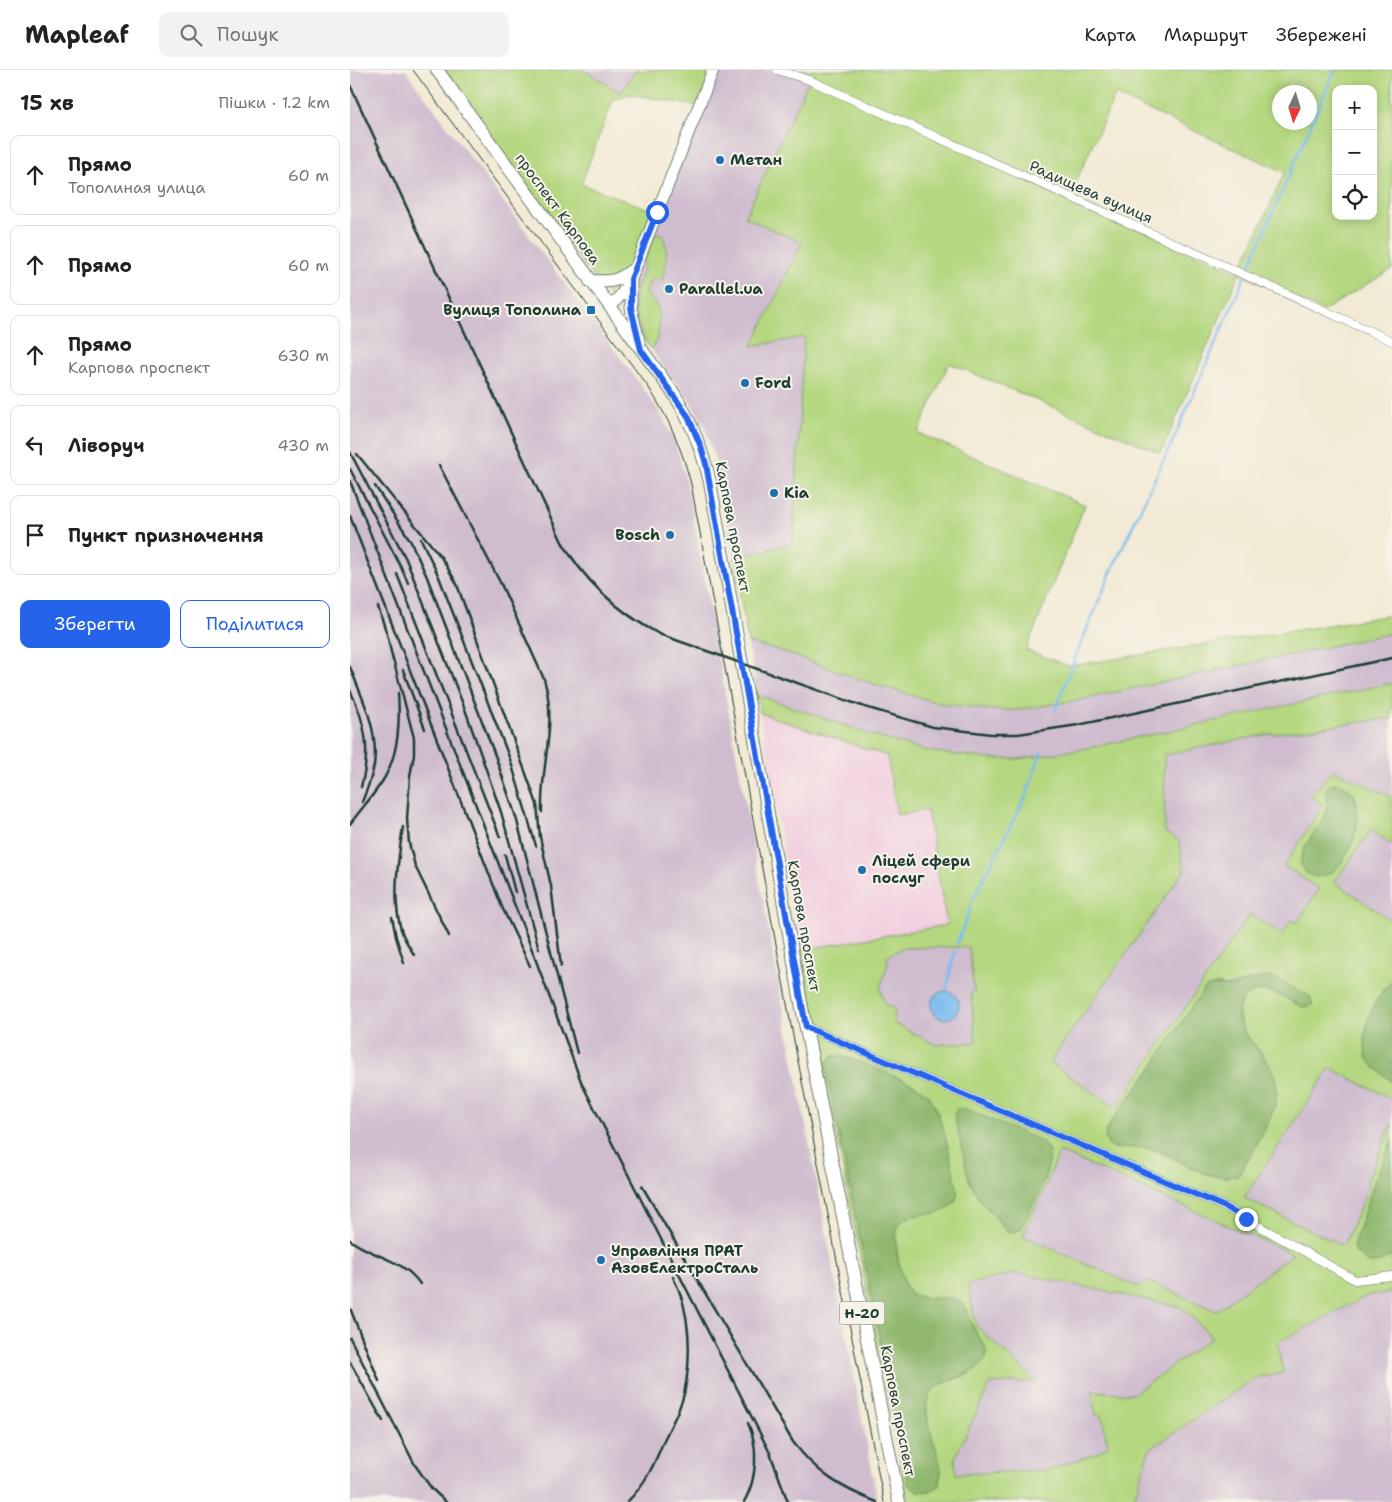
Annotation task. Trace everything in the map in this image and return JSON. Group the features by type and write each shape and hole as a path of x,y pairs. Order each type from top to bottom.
{"main road":[{"name":"проспект Карпова","path":"437,70 653,366"},
{"path":"610,307 621,296 633,273 713,70"},
{"path":"590,281 613,282 633,273"},
{"path":"633,273 631,308 641,350"},
{"name":"Карпова проспект","path":"653,366 688,416 701,447 710,482 806,1027 899,1502"}],"street":[{"name":"Радищева вулиця","path":"777,70 809,80 1392,341"},
{"path":"806,1027 1225,1207 1354,1280 1392,1276"}],"shaded area":[{"path":"350,70 405,70 645,391 662,416 676,445 687,485 775,965 878,1502 350,1502"},
{"path":"584,70 636,70 621,93"},
{"path":"713,70 777,70 809,80 802,243 752,345 804,337 793,543 734,559 716,463 705,427 692,404 618,306"},
{"path":"1392,633 1392,683 1083,749 1019,759 990,759 928,751 884,739 757,695 748,643 781,651 873,684 938,703 993,710 1017,710 1073,701"},
{"name":"Ліцей сфери послуг","path":"760,713 887,756 897,815 927,810 947,925 800,950"},
{"path":"1392,718 1392,797 1332,770 1310,796 1323,804 1284,866 1319,889 1296,924 1282,934 1250,914 1115,1108 1050,1062 1184,871 1165,832 1164,755 1264,735"},
{"path":"1371,830 1392,845 1392,921 1335,882"},
{"path":"969,947 975,993 971,993 976,1042 936,1045 894,1023 895,1009 885,1004 880,987 888,964 887,957 902,948"},
{"path":"1330,1067 1392,1099 1392,1123 1367,1182 1368,1190 1343,1247 1244,1198"},
{"path":"1060,1152 1293,1254 1216,1311 1151,1282 1136,1286 1023,1236"},
{"path":"1018,1273 1181,1307 1213,1338 1133,1394 1092,1392 1102,1415 1108,1446 1094,1454 1048,1470 956,1474 955,1458 990,1384 1035,1380 976,1326 967,1284"},
{"path":"1392,1292 1392,1502 1133,1502 1149,1450 1255,1378 1283,1373 1278,1343 1369,1295"}],"green space":[{"path":"443,70 584,70 621,93 636,70 713,70 698,106 629,94 613,100 581,184 657,212 618,306 594,278"},
{"path":"777,70 1392,70 1392,269 1323,311 1239,274 1161,453 949,363 918,433 1085,505 1026,650 1069,666 1392,615 1392,633 1079,700 1017,710 993,710 938,703 873,684 781,651 748,643 734,559 793,543 804,337 752,346 802,243 745,217 809,80","holes":["1115,95 1285,172 1239,273 1069,197"]},
{"path":"657,233 661,234 664,239 666,257 662,280 651,278 646,293 656,306 659,315 658,336 651,349 637,321 635,297 651,242"},
{"path":"1392,683 1392,718 1264,735 1164,755 1165,832 1179,841 1184,871 1050,1062 1116,1108 1250,914 1282,934 1291,920 1297,923 1319,889 1284,866 1323,805 1310,796 1333,770 1392,797 1392,845 1371,830 1335,882 1392,921 1392,981 1382,991 1366,1056 1392,1082 1392,1099 1330,1068 1244,1198 1343,1246 1368,1190 1367,1182 1392,1123 1392,1142 1376,1177 1353,1246 1389,1258 1392,1253 1392,1292 1369,1295 1278,1342 1283,1373 1255,1378 1149,1450 1133,1502 908,1502 800,950 947,925 927,810 897,815 887,756 760,713 757,695 884,739 928,751 990,759 1019,759 1083,749","holes":["1354,794 1358,812 1356,830 1353,840 1340,864 1305,872 1302,862 1303,853 1324,817 1327,808 1326,797","969,947 974,992 971,993 976,1042 936,1045 894,1023 895,1009 885,1004 880,988 888,964 887,957 902,948","1271,977 1303,1007 1282,996 1267,991 1253,992 1246,996 1240,1004 1239,1015 1244,1031 1261,1052 1273,1077 1277,1091 1276,1101 1269,1121 1237,1176 1224,1177 1202,1172 1150,1148 1115,1149 1111,1122 1214,984 1229,986","834,1056 843,1056 941,1211 909,1217 901,1222 898,1228 898,1257 906,1287 913,1294 965,1308 975,1331 985,1347 986,1356 969,1374 939,1385 930,1393 926,1403 928,1419 919,1492 909,1486 826,1068 827,1061","1060,1152 1293,1254 1216,1311 1150,1282 1136,1286 1023,1236","1018,1273 1181,1307 1212,1337 1133,1394 1092,1391 1096,1415 1102,1416 1108,1446 1094,1454 1048,1470 956,1474 955,1458 990,1384 1036,1381 976,1326 968,1284"]},
{"path":"1334,783 1347,787 1354,796 1357,809 1357,823 1354,838 1340,864 1332,872 1317,877 1306,872 1301,866 1301,858 1326,813 1326,792"},
{"path":"1264,977 1279,980 1311,997 1312,1005 1303,1007 1275,993 1260,991 1246,996 1239,1005 1238,1014 1241,1024 1269,1064 1273,1072 1277,1091 1269,1121 1243,1168 1236,1176 1224,1177 1202,1172 1150,1148 1118,1148 1108,1145 1105,1137 1111,1122 1142,1082 1204,989 1214,986 1232,986"},
{"path":"1392,981 1392,1082 1366,1056 1365,1037 1371,1010 1380,995"},
{"path":"834,1056 858,1061 910,1083 926,1093 932,1100 942,1124 958,1191 954,1203 946,1209 936,1213 913,1216 904,1220 897,1227 895,1240 902,1277 911,1294 930,1298 950,1298 959,1301 965,1307 975,1331 985,1347 986,1357 975,1370 944,1383 930,1394 927,1403 928,1422 941,1471 939,1486 927,1491 920,1491 909,1486 826,1068 827,1061"},
{"path":"964,1108 1043,1142 1049,1151 1047,1169 1040,1190 1022,1228 1015,1232 1007,1231 978,1197 969,1180 954,1114 957,1109"},
{"path":"1392,1142 1392,1253 1382,1261 1368,1263 1355,1252 1353,1246 1376,1177"}],"water":[{"path":"945,991 955,995 959,1005 955,1015 945,1019 935,1015 931,1005 935,995"}],"waterway":[{"path":"1055,711 1111,572 1175,436 1335,70"},
{"path":"973,899 1026,796 1041,752"},
{"path":"957,944 971,906"},
{"path":"946,990 955,951"}],"tram line":[{"path":"413,70 649,388 669,423 683,458 691,484 790,1020 884,1502"}],"railway":[{"path":"350,85 562,542 582,571 604,595 630,616 659,634 865,707 933,727 991,734 1018,734 1078,725 1392,658"},
{"path":"350,452 406,559 466,712 501,812 539,949"},
{"path":"357,454 441,557 456,582 537,804 540,837 551,886 561,966"},
{"path":"439,465 501,584 544,679 548,696 549,729 543,778 542,812"},
{"path":"350,469 408,583"},
{"path":"350,481 529,942 582,1084 770,1453 788,1502"},
{"path":"375,486 410,540 427,577 496,758 516,817 577,1053"},
{"path":"350,516 502,907 530,966"},
{"path":"421,539 439,577 511,762 536,846"},
{"path":"397,574 500,837"},
{"path":"378,607 393,661"},
{"path":"392,655 414,738 407,819 409,843 415,866 449,936"},
{"path":"350,667 364,702 374,739 374,765 362,802"},
{"path":"403,670 425,729"},
{"path":"350,690 360,714 365,737 366,761 361,787"},
{"path":"350,824 377,789 390,767 398,736 398,693"},
{"path":"403,827 399,853 397,910 403,935 414,955"},
{"path":"505,855 515,892"},
{"path":"392,917 404,963"},
{"path":"642,1186 793,1442 820,1471 840,1485 877,1502"},
{"path":"350,1240 396,1263 413,1275 420,1284"},
{"path":"627,1502 639,1488 657,1457 678,1412 687,1380 689,1350 686,1319 679,1290 673,1277"},
{"path":"350,1308 379,1381"},
{"path":"350,1338 415,1465 432,1489 446,1502"},
{"path":"350,1362 383,1421"},
{"path":"744,1502 752,1483 755,1463 754,1442 748,1423"}],"place":[{"name":"Метан","path":"720,160"},
{"name":"Parallel.ua","path":"669,289"},
{"name":"Вулиця Тополина","path":"591,310"},
{"name":"Ford","path":"745,383"},
{"name":"Kia","path":"774,493"},
{"name":"Bosch","path":"670,535"},
{"name":"Ліцей сфери послуг","path":"862,870"},
{"name":"Управління ПРАТ АзовЕлектроСталь","path":"601,1260"}],"route":[{"path":"657,212 631,279 631,308 641,350 688,416 706,464 806,1027 1225,1207 1246,1219"}]}
